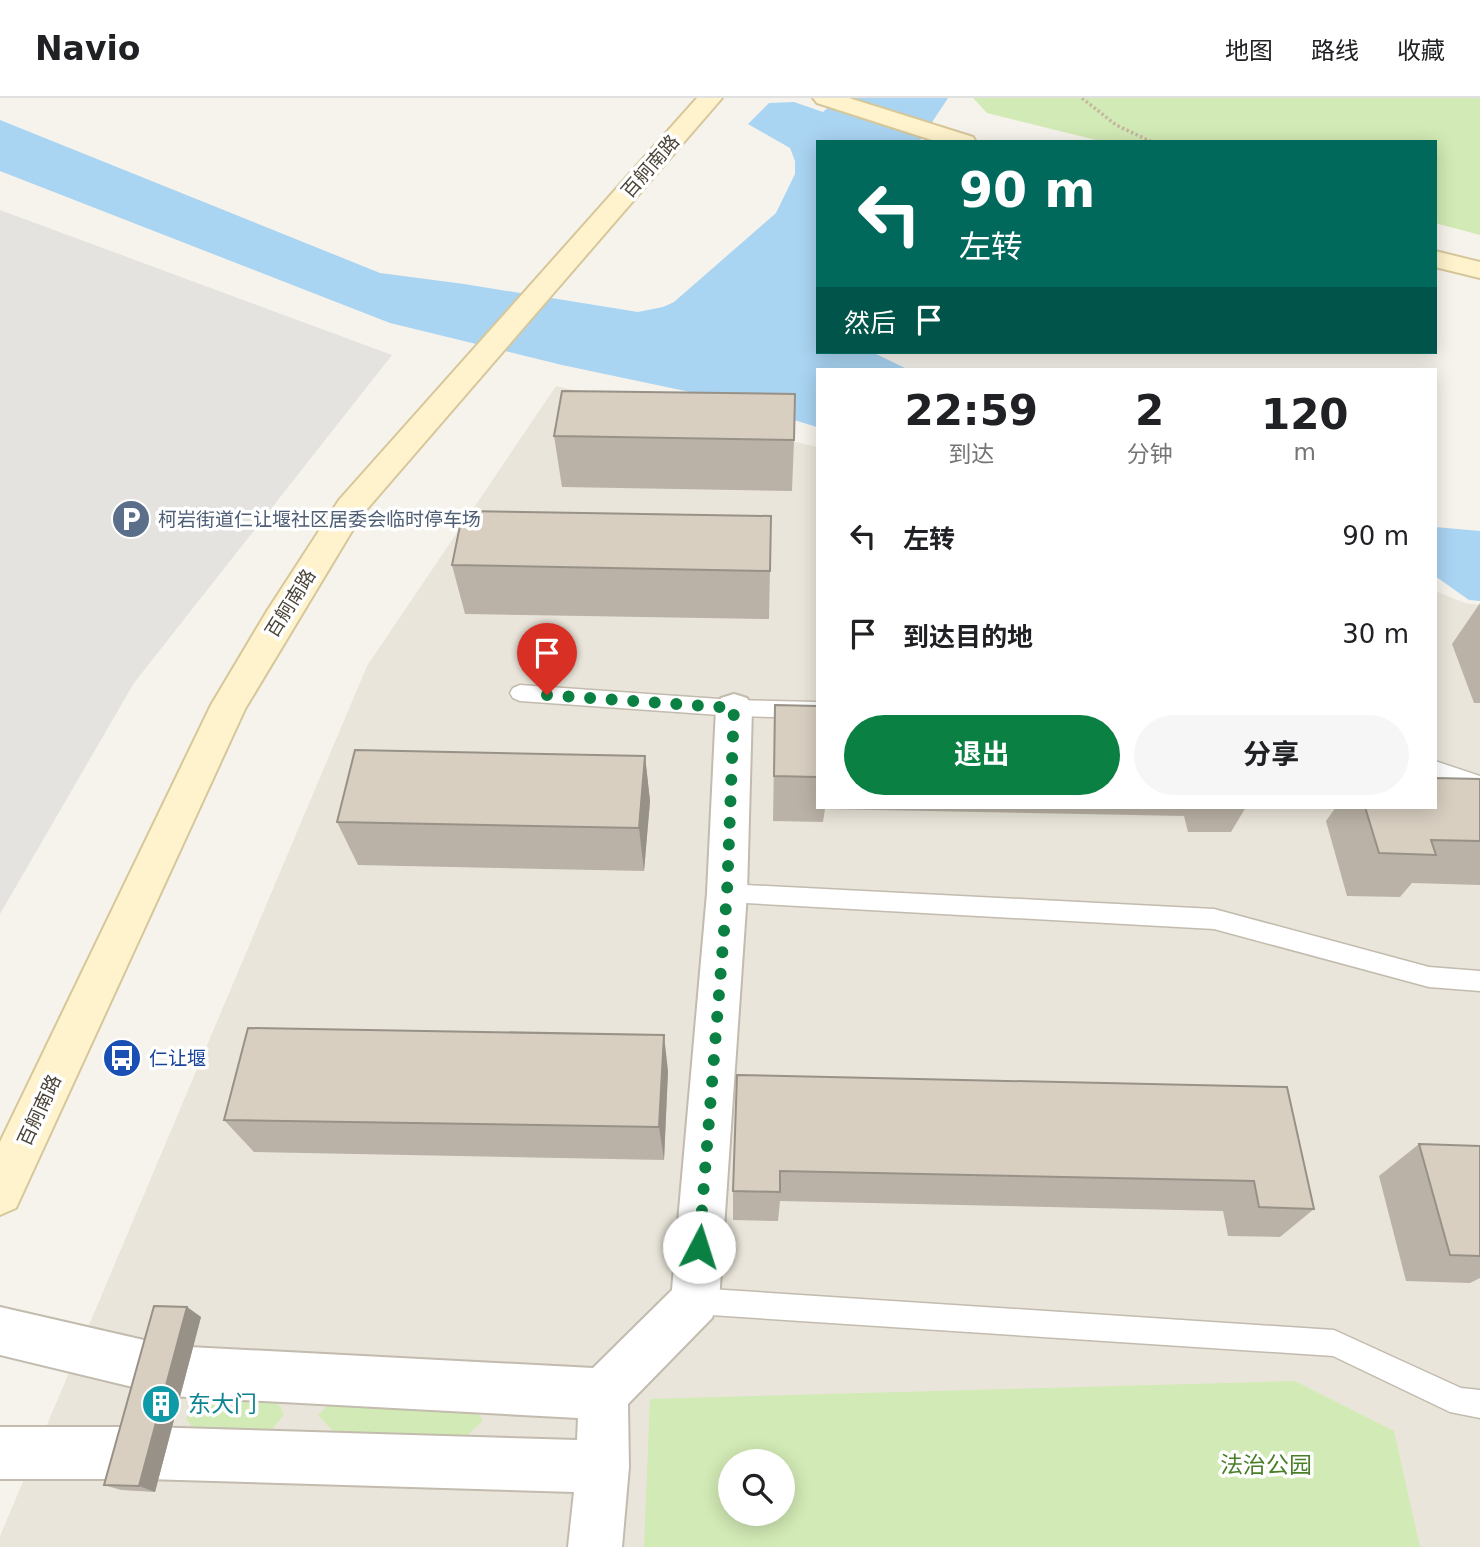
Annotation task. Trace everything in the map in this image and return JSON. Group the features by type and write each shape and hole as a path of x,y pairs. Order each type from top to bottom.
{"street":[{"name":"百舸南路","path":"0,1192 229,705 350,508 710,98"},
{"path":"825,98 954,139"},
{"path":"1437,259 1480,270"},
{"path":"595,1547 603,1467 603,1394 695,1301 727,893 734,708"},
{"path":"0,1332 170,1371 603,1394"},
{"path":"0,1453 146,1453 603,1467"}],"lane":[{"path":"520,693 734,708 816,710"},
{"path":"1437,770 1480,784"},
{"path":"727,893 1214,919 1429,977 1480,981"},
{"path":"695,1301 1334,1343 1460,1402 1480,1404"}],"path":[{"path":"1082,98 1116,125 1148,140"}],"shaded area":[{"name":"柯岩街道仁让堰社区居委会临时停车场","path":"0,210 392,355 134,683 0,914"},
{"path":"556,386 816,447 816,809 1437,809 1437,592 1465,603 1480,605 1480,1547 0,1547 0,1536 367,666"}],"green space":[{"path":"973,98 1480,98 1480,235 1437,224 1437,140 1096,140 987,113"},
{"name":"法治公园","path":"1295,1381 1394,1431 1420,1547 644,1547 650,1399"},
{"path":"337,1396 470,1401 483,1421 465,1437 334,1432 318,1415"},
{"path":"274,1397 284,1414 271,1431 194,1430 186,1418 204,1398"}],"water":[{"path":"839,98 948,98 920,140 816,140 816,354 876,354 905,368 816,368 816,427 728,400 562,365 390,323 0,171 0,120 380,273 638,312 674,302 776,213 795,174 795,161 790,148 748,124 769,103 794,102 823,112"},
{"path":"1437,527 1480,531 1480,601 1469,600 1437,577"}],"building":[{"path":"562,391 795,394 794,440 554,436"},
{"path":"463,511 771,516 770,571 452,565"},
{"path":"775,705 816,706 816,777 774,776"},
{"path":"355,750 645,756 639,828 337,822"},
{"path":"1437,778 1480,779 1480,841 1431,840 1436,855 1379,853 1366,809 1437,809"},
{"path":"248,1028 664,1035 659,1127 224,1120"},
{"path":"737,1075 1287,1087 1314,1209 1259,1207 1254,1181 780,1171 780,1192 733,1191"},
{"path":"1419,1144 1480,1146 1480,1256 1450,1255"},
{"path":"154,1306 187,1307 139,1486 104,1485"}],"place":[{"name":"柯岩街道仁让堰社区居委会临时停车场","path":"131,519"},
{"name":"仁让堰","path":"122,1058"},
{"name":"东大门","path":"161,1404"}],"route":[{"path":"547,695 734,708 727,893 699,1247"}]}
